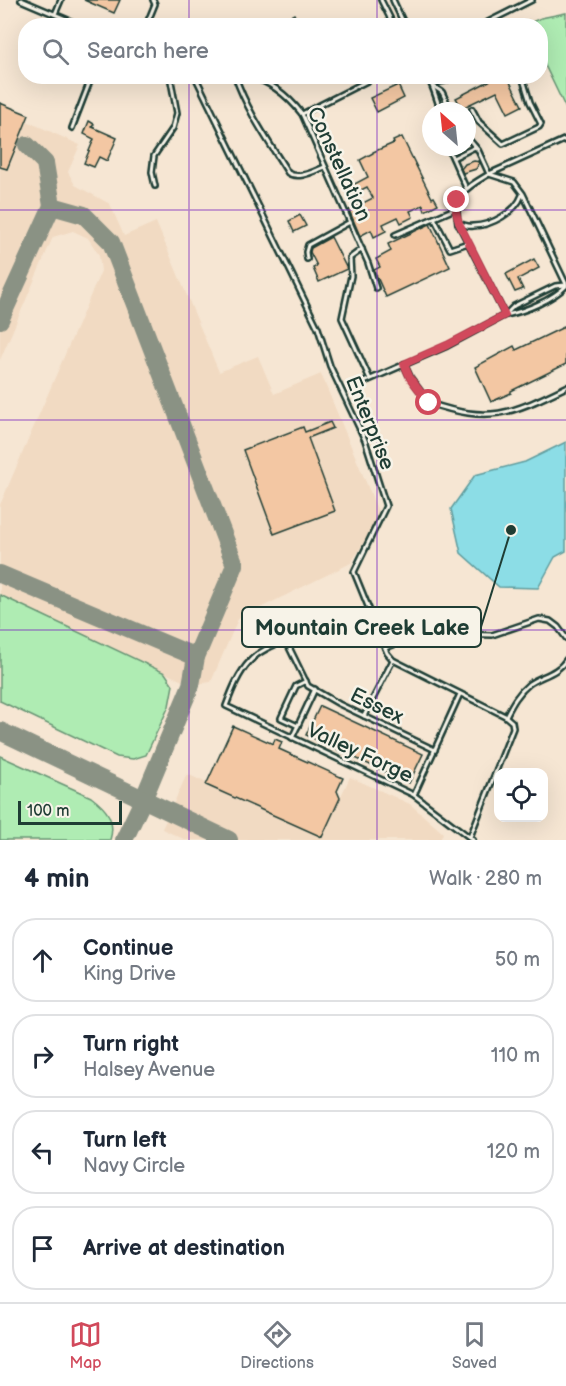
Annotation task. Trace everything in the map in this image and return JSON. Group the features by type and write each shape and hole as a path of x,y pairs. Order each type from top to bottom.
{"lane":[{"path":"21,0 64,18"},
{"path":"55,14 61,0"},
{"path":"149,18 155,4 153,0"},
{"path":"381,0 390,18"},
{"path":"393,0 401,18"},
{"path":"496,18 532,0"},
{"path":"395,18 400,15"},
{"path":"72,128 89,84"},
{"path":"155,186 152,172 153,156 173,128 177,113 172,84"},
{"name":"Enterprise","path":"199,84 318,328 330,366 368,451 386,506 354,572 385,648 393,660"},
{"path":"238,84 252,115 288,173 293,176 302,175 325,167"},
{"name":"Constellation","path":"268,84 292,102 302,114 362,249 376,288"},
{"path":"302,114 361,84"},
{"path":"476,116 503,144 539,127 541,124 523,84"},
{"path":"432,85 437,102"},
{"path":"432,85 442,92 447,102"},
{"path":"505,315 459,223 457,200 466,188 489,174 566,139"},
{"path":"476,147 489,174 514,182 523,194 566,285"},
{"path":"457,156 453,158 466,188"},
{"path":"459,223 472,227 500,217 520,203 523,194"},
{"path":"395,235 457,208"},
{"path":"434,218 450,249 468,243"},
{"path":"307,259 308,245 350,222"},
{"path":"362,249 350,258 351,276 342,318 370,379"},
{"path":"505,315 514,306 534,296 555,286 566,285"},
{"path":"364,382 447,345 505,315 515,313 559,293 566,285"},
{"path":"534,296 538,303"},
{"path":"404,364 410,378 429,403 482,416 498,415 519,409 566,387"},
{"path":"298,726 281,718 296,686 306,681 286,641 373,617"},
{"path":"385,648 424,633 492,635 538,619 550,621 566,638"},
{"name":"Valley Forge","path":"286,641 251,659 237,678 226,706 414,795 472,839"},
{"path":"364,716 393,660 506,716 513,722 513,728 472,839"},
{"path":"506,716 518,694 531,683 563,666 566,660"},
{"name":"Essex","path":"306,681 308,686 364,716 435,750"},
{"path":"292,738 315,689"},
{"path":"414,795 460,693"}],"shaded area":[{"path":"0,109 80,145 68,172 75,185 110,204 124,236 156,222 219,372 258,356 274,394 321,374 380,516 351,563 238,619 211,682 191,685 0,595 0,505 101,271 99,255 88,238 73,231 53,237 0,360"},
{"path":"187,774 322,836 350,777 410,804 443,833 440,840 186,840 162,829"}],"green space":[{"path":"566,13 566,109 548,72 548,18 541,18"},
{"path":"0,595 165,673 173,685 169,706 146,755 133,759 117,757 0,701"},
{"path":"0,756 91,797 109,816 112,827 110,840 0,840"}],"water":[{"path":"566,442 566,551 555,557 538,588 499,587 461,553 451,509 475,475 525,462"}],"building":[{"path":"84,0 120,0 114,13"},
{"path":"483,84 511,84 522,106 508,113 497,91 474,102 458,102 456,98"},
{"path":"398,85 404,98 377,112 370,98"},
{"path":"0,103 29,115 7,169 0,167"},
{"path":"89,121 94,124 92,127 117,138 107,161 99,157 94,167 84,163 94,139 84,134"},
{"path":"402,137 432,198 434,197 438,204 425,211 423,205 410,211 413,217 401,223 398,217 383,224 386,231 374,237 371,230 360,236 349,210 373,198 367,187 351,195 347,188 368,177 360,160"},
{"path":"480,162 476,169 463,173 461,169 465,164"},
{"path":"300,215 306,226 294,232 289,221"},
{"path":"430,224 450,267 386,297 374,270 380,267 376,259 391,251 388,244"},
{"path":"331,237 347,269 319,282 313,268 317,266 310,252 311,248"},
{"path":"534,259 539,268 518,279 523,289 515,292 506,274"},
{"path":"566,326 566,364 491,402 475,367 514,346 516,350"},
{"path":"330,422 333,428 308,438 335,511 274,534 243,450 303,427 305,432"},
{"path":"320,706 423,754 409,783 306,735"},
{"path":"233,726 273,744 275,739 282,742 279,749 343,778 337,791 340,798 322,837 206,785"}],"taxiway":[{"path":"0,320 52,206 45,163 27,145"},
{"path":"52,206 84,215 111,242 235,565 196,657"},
{"path":"0,574 196,657 191,685 124,840"},
{"path":"0,731 229,840"}],"place":[{"name":"Mountain Creek Lake","path":"511,530"}],"route":[{"path":"429,403 410,378 404,364 505,315 459,223 456,212 457,200"}]}
